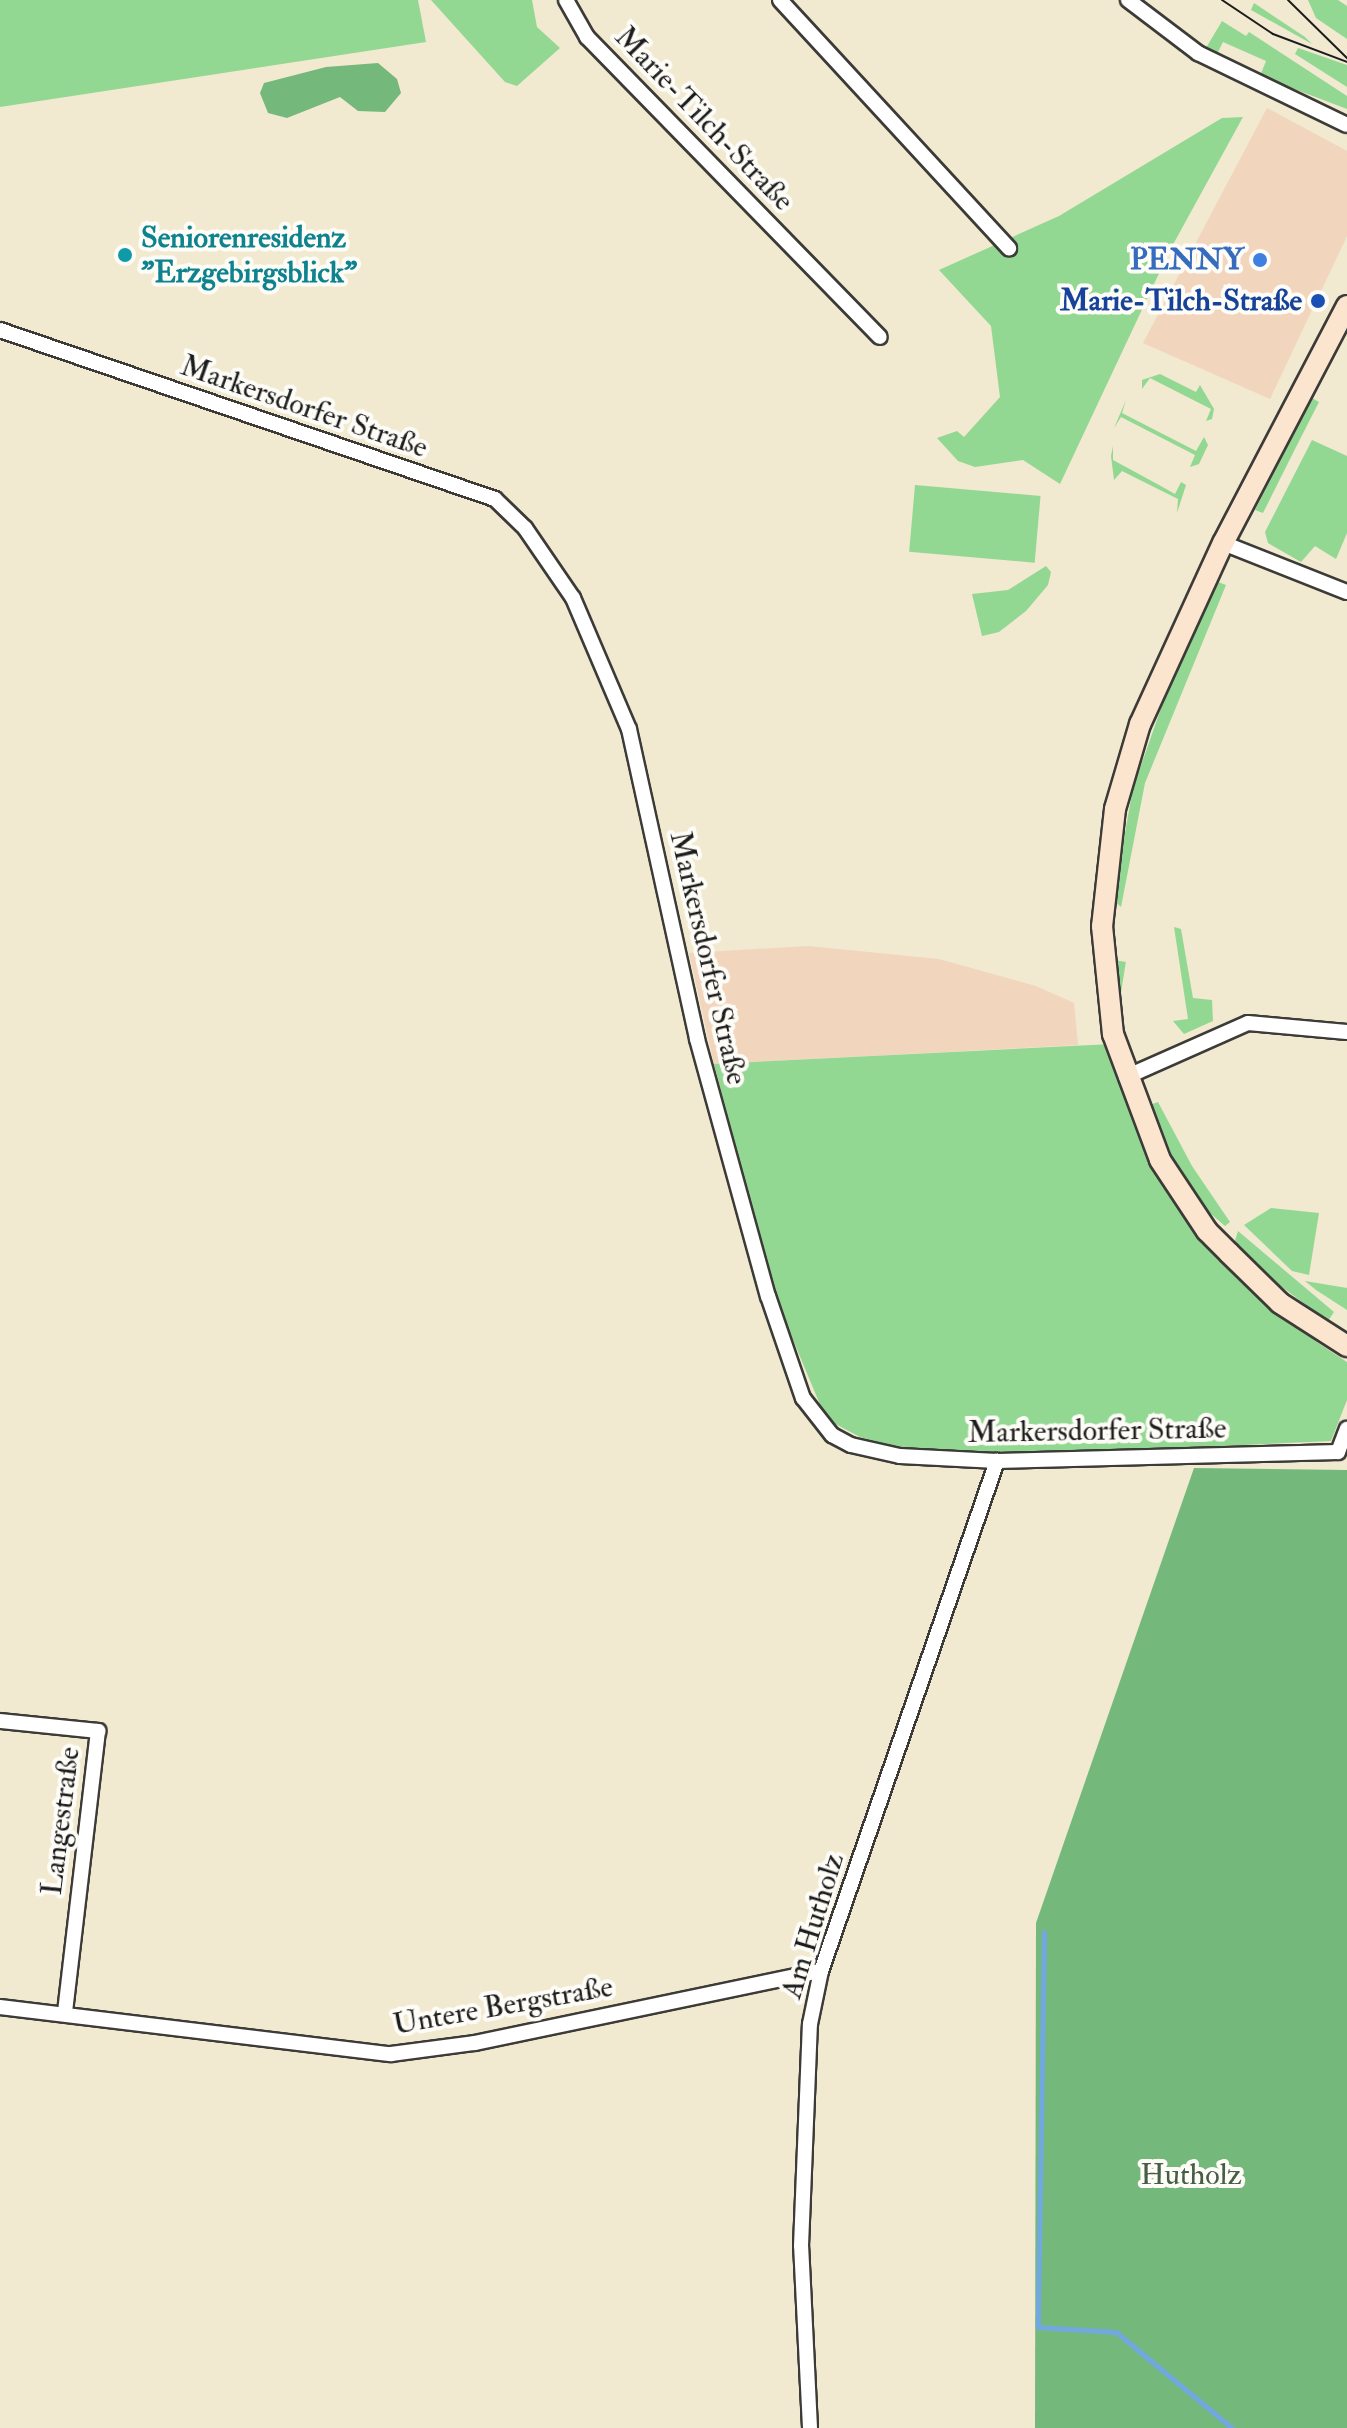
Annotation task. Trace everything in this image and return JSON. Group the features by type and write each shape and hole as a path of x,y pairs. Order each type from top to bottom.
{"main road":[{"path":"1347,306 1223,543 1140,724 1115,809 1106,863 1103,960 1126,1077 1160,1160 1207,1231 1280,1303 1347,1346"}],"street":[{"name":"Marie-Tilch-Straße","path":"566,0 587,37 880,337"},
{"path":"780,0 1009,248"},
{"path":"1128,0 1198,53 1347,125"},
{"name":"Markersdorfer Straße","path":"0,330 495,499 525,528 573,598 629,729 697,1039 768,1296 803,1398 832,1435 851,1445 900,1456 997,1461 1338,1452 1347,1429"},
{"path":"1223,543 1347,592"},
{"path":"1126,1077 1248,1023 1347,1032"},
{"name":"Am Hutholz","path":"810,2428 801,2246 810,2024 821,1971 997,1461"},
{"name":"Langestraße","path":"0,1721 98,1731 65,2014"},
{"name":"Untere Bergstraße","path":"0,2007 391,2054 475,2043 821,1971"}],"shaded area":[{"path":"1267,108 1347,151 1347,236 1270,399 1143,343"},
{"path":"808,946 939,959 1036,986 1074,1003 1078,1045 714,1064 689,953"}],"green space":[{"path":"0,0 418,0 426,42 0,107"},
{"path":"431,0 532,0 537,27 560,48 517,86 505,82"},
{"path":"1308,0 1338,0 1347,6 1347,39 1316,18"},
{"path":"1254,3 1305,37 1312,44 1251,10"},
{"path":"1222,21 1246,36 1249,32 1347,96 1347,109 1260,76 1266,61 1223,42 1217,54 1206,48"},
{"path":"1298,48 1347,65 1347,87 1295,54"},
{"path":"378,63 397,79 401,93 385,112 358,111 340,97 287,118 268,113 260,93 264,83 326,67"},
{"path":"1243,117 1170,250 1060,484 1023,460 975,467 958,461 937,438 957,431 964,437 1000,397 991,326 939,270 1059,216 1222,118"},
{"path":"1160,374 1196,392 1200,385 1214,409 1212,419 1206,421 1211,409 1150,378 1142,389 1142,380"},
{"path":"1312,398 1319,402 1263,513 1255,510"},
{"path":"1126,400 1122,413 1196,451 1204,437 1208,445 1199,464 1190,467 1195,455 1121,417 1114,428"},
{"path":"1312,440 1347,456 1347,533 1336,559 1315,546 1301,562 1268,543 1265,532"},
{"path":"1113,446 1113,460 1175,494 1181,482 1186,485 1177,513 1178,499 1122,471 1114,480 1111,456"},
{"path":"915,485 1041,496 1035,563 909,552"},
{"path":"1046,566 1051,572 1048,585 1026,611 999,632 982,636 972,594 1008,590"},
{"path":"1218,582 1226,585 1145,783 1121,907 1113,900 1133,788 1171,680"},
{"path":"1174,927 1181,929 1193,998 1212,1000 1213,1021 1184,1034 1173,1021 1188,1019"},
{"path":"1114,960 1126,962 1117,1020 1105,1018"},
{"path":"1112,1044 1159,1180 1318,1343 1347,1362 1347,1400 1331,1441 999,1456 899,1448 860,1437 826,1419 774,1294 714,1064"},
{"path":"1158,1102 1192,1166 1230,1222 1225,1226 1203,1207 1169,1153 1147,1106"},
{"path":"1271,1208 1319,1213 1309,1275 1292,1271 1244,1225"},
{"path":"1238,1231 1334,1312 1328,1321 1260,1271 1234,1244"},
{"path":"1305,1281 1347,1288 1347,1310 1316,1290"},
{"name":"Hutholz","path":"1194,1468 1347,1470 1347,2428 1035,2428 1036,1923"}],"waterway":[{"path":"1044,1932 1038,2327 1116,2332 1232,2428"}],"tram line":[{"path":"1222,0 1273,34 1347,62"},
{"path":"1288,0 1347,58"}],"place":[{"name":"Seniorenresidenz \"Erzgebirgsblick\"","path":"125,255"},
{"name":"PENNY","path":"1260,260"},
{"name":"Marie-Tilch-Straße","path":"1318,301"}]}
